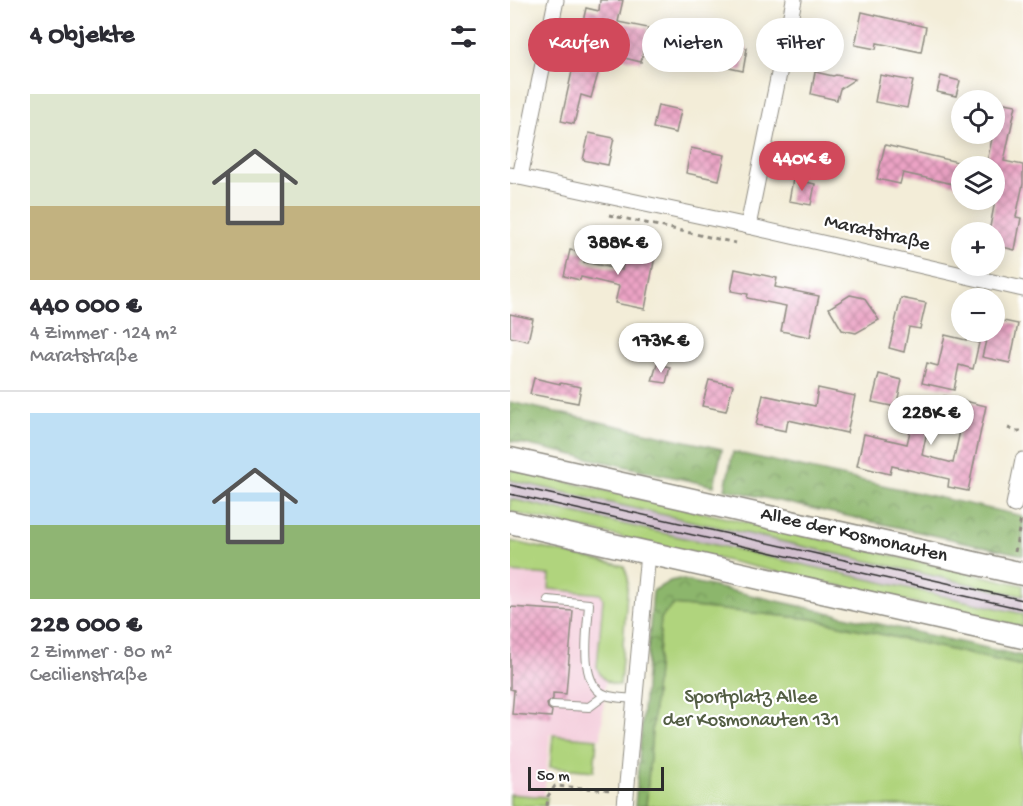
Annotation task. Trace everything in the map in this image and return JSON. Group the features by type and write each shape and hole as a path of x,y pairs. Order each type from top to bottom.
{"main road":[{"name":"Allee der Kosmonauten","path":"510,459 1019,565"},
{"path":"510,522 1023,637"}],"street":[{"path":"515,176 556,0"},
{"path":"748,226 794,0"},
{"name":"Maratstraße","path":"515,176 1023,289"},
{"path":"1014,505 1023,460"},
{"path":"625,806 648,553"}],"lane":[{"path":"548,600 589,604 586,660 591,683 605,695 634,699"},
{"path":"553,705 588,707 605,695"}],"path":[{"path":"599,212 736,243"},
{"path":"1008,428 1023,431"},
{"path":"1014,505 1022,520 1019,565"},
{"path":"547,806 548,796 555,786 613,790"}],"shaded area":[{"path":"510,480 1023,596 1023,614 510,499"},
{"path":"510,570 613,578 601,738 550,734 544,796 510,794"}],"green space":[{"path":"510,402 722,449 714,486 510,441"},
{"path":"733,452 1023,516 1023,555 725,489"},
{"path":"510,469 1023,585 1023,596 510,480"},
{"path":"510,499 1023,614 1023,627 510,512"},
{"path":"510,541 624,566 628,578 620,685 606,680 597,667 603,599 601,594 549,589 550,575 510,572"},
{"path":"679,579 1023,656 1023,666 813,619 673,605 661,618 646,806 635,806 653,591 670,581"},
{"name":"Sportplatz Allee der Kosmonauten 131","path":"673,605 813,619 1023,666 1023,806 646,806 661,618"},
{"path":"553,735 597,739 594,771 550,767"},
{"path":"510,794 547,797 546,806 510,806"}],"building":[{"path":"600,0 623,0 619,18 584,18 586,8 599,11"},
{"path":"862,12 926,27 921,52 877,43 876,49 855,45"},
{"path":"630,24 642,27 641,62 630,59"},
{"path":"744,47 747,48 744,65"},
{"path":"572,72 599,72 591,98 581,95 574,124 561,121"},
{"path":"815,72 855,79 840,89 837,100 811,94"},
{"path":"880,75 913,81 907,108 875,102"},
{"path":"941,76 960,81 958,90 951,90 951,95 937,92"},
{"path":"1005,103 1016,105 1005,156 988,156 991,144 1005,144"},
{"path":"658,105 681,110 676,133 653,128"},
{"path":"589,133 614,138 608,165 583,160"},
{"path":"885,145 951,160 951,184 903,173 900,184 877,179"},
{"path":"691,148 725,155 719,180 686,173"},
{"path":"1005,161 1023,165 1023,184 1016,217 1021,218 1015,250 1005,248 1005,222 991,222 993,210 1005,210"},
{"path":"793,179 815,184 811,205 789,201"},
{"path":"570,250 586,253 584,262 622,270 626,250 655,256 645,309 615,303 619,286 581,277 580,280 564,276"},
{"path":"735,269 777,278 775,287 819,296 810,337 781,331 786,306 747,298 748,294 731,291"},
{"path":"850,295 864,298 879,320 856,333 842,330 829,308"},
{"path":"901,298 926,303 920,329 909,327 904,352 889,348"},
{"path":"510,314 533,319 528,341 510,337"},
{"path":"1005,321 1018,324 1010,363 982,357 986,342 1005,342"},
{"path":"945,335 951,336 951,342 979,343 973,369 959,365 954,390 922,383 927,363 938,366"},
{"path":"657,364 670,367 666,383 652,381"},
{"path":"879,374 902,380 896,407 872,402"},
{"path":"534,378 581,387 578,403 530,394"},
{"path":"709,380 733,385 726,411 702,406"},
{"path":"818,388 855,396 847,433 788,420 786,431 756,425 763,395 815,406"},
{"path":"944,396 986,406 968,491 948,487 949,479 892,466 890,474 857,466 864,434 907,444 913,419 929,422 922,455 953,463 960,431 937,427"},
{"path":"510,607 573,611 566,694 553,693 553,699 547,704 552,711 551,717 512,714 514,690 510,689"}],"tram line":[{"path":"510,485 1023,600"},
{"path":"510,494 1023,609"}]}
